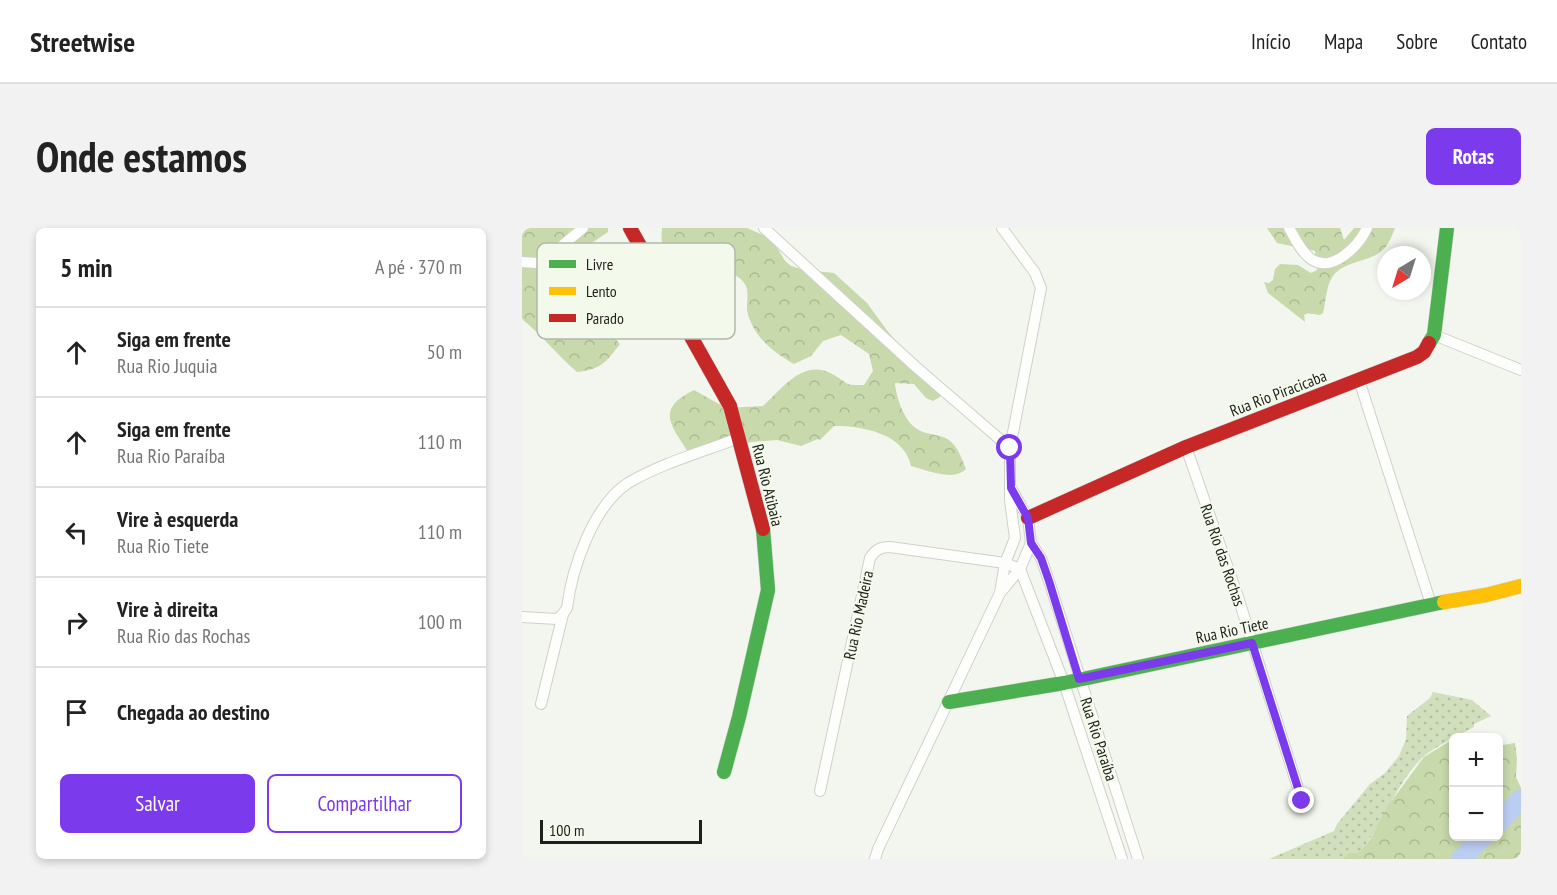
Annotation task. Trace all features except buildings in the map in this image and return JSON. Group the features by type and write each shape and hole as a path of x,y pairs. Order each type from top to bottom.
{"street":[{"path":"565,243 583,228"},
{"name":"Rua Rio Atibaia","path":"630,228 638,243"},
{"path":"764,228 916,367 1010,448"},
{"path":"1000,593 1005,562 1015,538 1010,448 1041,288 1035,273 1002,228"},
{"path":"1289,228 1297,243 1312,260 1324,262 1336,261 1348,253 1357,245 1368,228"},
{"path":"1447,228 1434,335 1521,370"},
{"path":"522,262 537,263"},
{"name":"Rua Rio Piracicaba","path":"1028,518 1186,447 1417,357 1424,352 1434,335"},
{"name":"Rua Rio Atibaia","path":"692,339 730,406 764,532 768,590 724,772"},
{"path":"1359,380 1431,604"},
{"path":"522,617 557,619 563,614 567,608 575,566 586,539 599,516 626,484 649,472 739,438"},
{"name":"Rua Rio das Rochas","path":"1186,447 1302,801"},
{"path":"1011,488 1028,518"},
{"name":"Rua Rio Paraíba","path":"1028,518 1031,543 1041,558 1049,581 1138,859"},
{"path":"875,859 886,831 950,702 1000,593 1020,569 1031,543 1015,538"},
{"name":"Rua Rio Madeira","path":"820,791 870,558 873,553 890,546 1005,562 1020,569"},
{"name":"Rua Rio Paraíba","path":"1020,569 1064,683 1122,859"},
{"name":"Rua Rio Tiete","path":"950,702 1064,683 1521,586"},
{"path":"541,704 563,614"}],"green space":[{"path":"522,228 608,228 608,232 591,243 537,243 537,333 522,319"},
{"path":"662,228 747,228 772,239 785,261 791,266 804,270 834,273 867,303 889,333 940,390 940,397 933,401 926,398 914,384 895,383 899,402 912,425 921,431 949,440 957,450 966,469 961,473 947,475 911,466 907,455 891,439 869,430 845,426 834,426 820,440 801,446 777,440 752,442 723,448 692,459 670,421 670,413 673,405 694,390 726,408 763,406 786,384 804,372 823,370 848,384 864,385 873,371 869,354 841,335 823,341 811,356 794,364 779,355 766,344 751,324 747,310 746,286 735,276 735,243 663,243"},
{"path":"1267,228 1340,228 1344,240 1354,228 1395,228 1386,246 1377,246 1377,254 1344,267 1333,276 1323,313 1304,315 1305,322 1268,293 1264,282 1269,283 1273,280 1275,269 1280,264 1298,265 1311,273 1317,270 1315,251 1277,243"},
{"path":"543,339 615,339 620,344 606,360 592,369 577,372"},
{"path":"1433,692 1472,700 1491,716 1474,724 1474,727 1463,733 1449,733 1449,740 1422,758 1404,780 1360,852 1350,853 1343,859 1269,859 1334,831 1337,824 1370,784 1385,773 1399,756 1406,739 1407,716 1430,698"},
{"path":"1449,741 1449,841 1503,841 1503,745 1515,743 1516,777 1521,788 1521,859 1343,859 1349,853 1360,852 1371,838 1387,807 1424,757"}],"waterway":[{"path":"1503,818 1521,799"},
{"path":"1461,859 1479,841"}],"traffic: fast":[{"path":"1429,343 1434,335 1447,228"},
{"path":"724,772 768,590 763,529"},
{"path":"949,702 1064,683 1444,602"}],"traffic: slow":[{"path":"1444,602 1521,586"}],"traffic: jam":[{"path":"630,228 638,243"},
{"path":"692,339 730,406 763,529"},
{"path":"1028,518 1186,447 1417,357 1424,352 1429,343"}],"route":[{"path":"1010,448 1011,488 1028,518 1031,543 1041,558 1079,679 1252,643 1302,801"}]}
